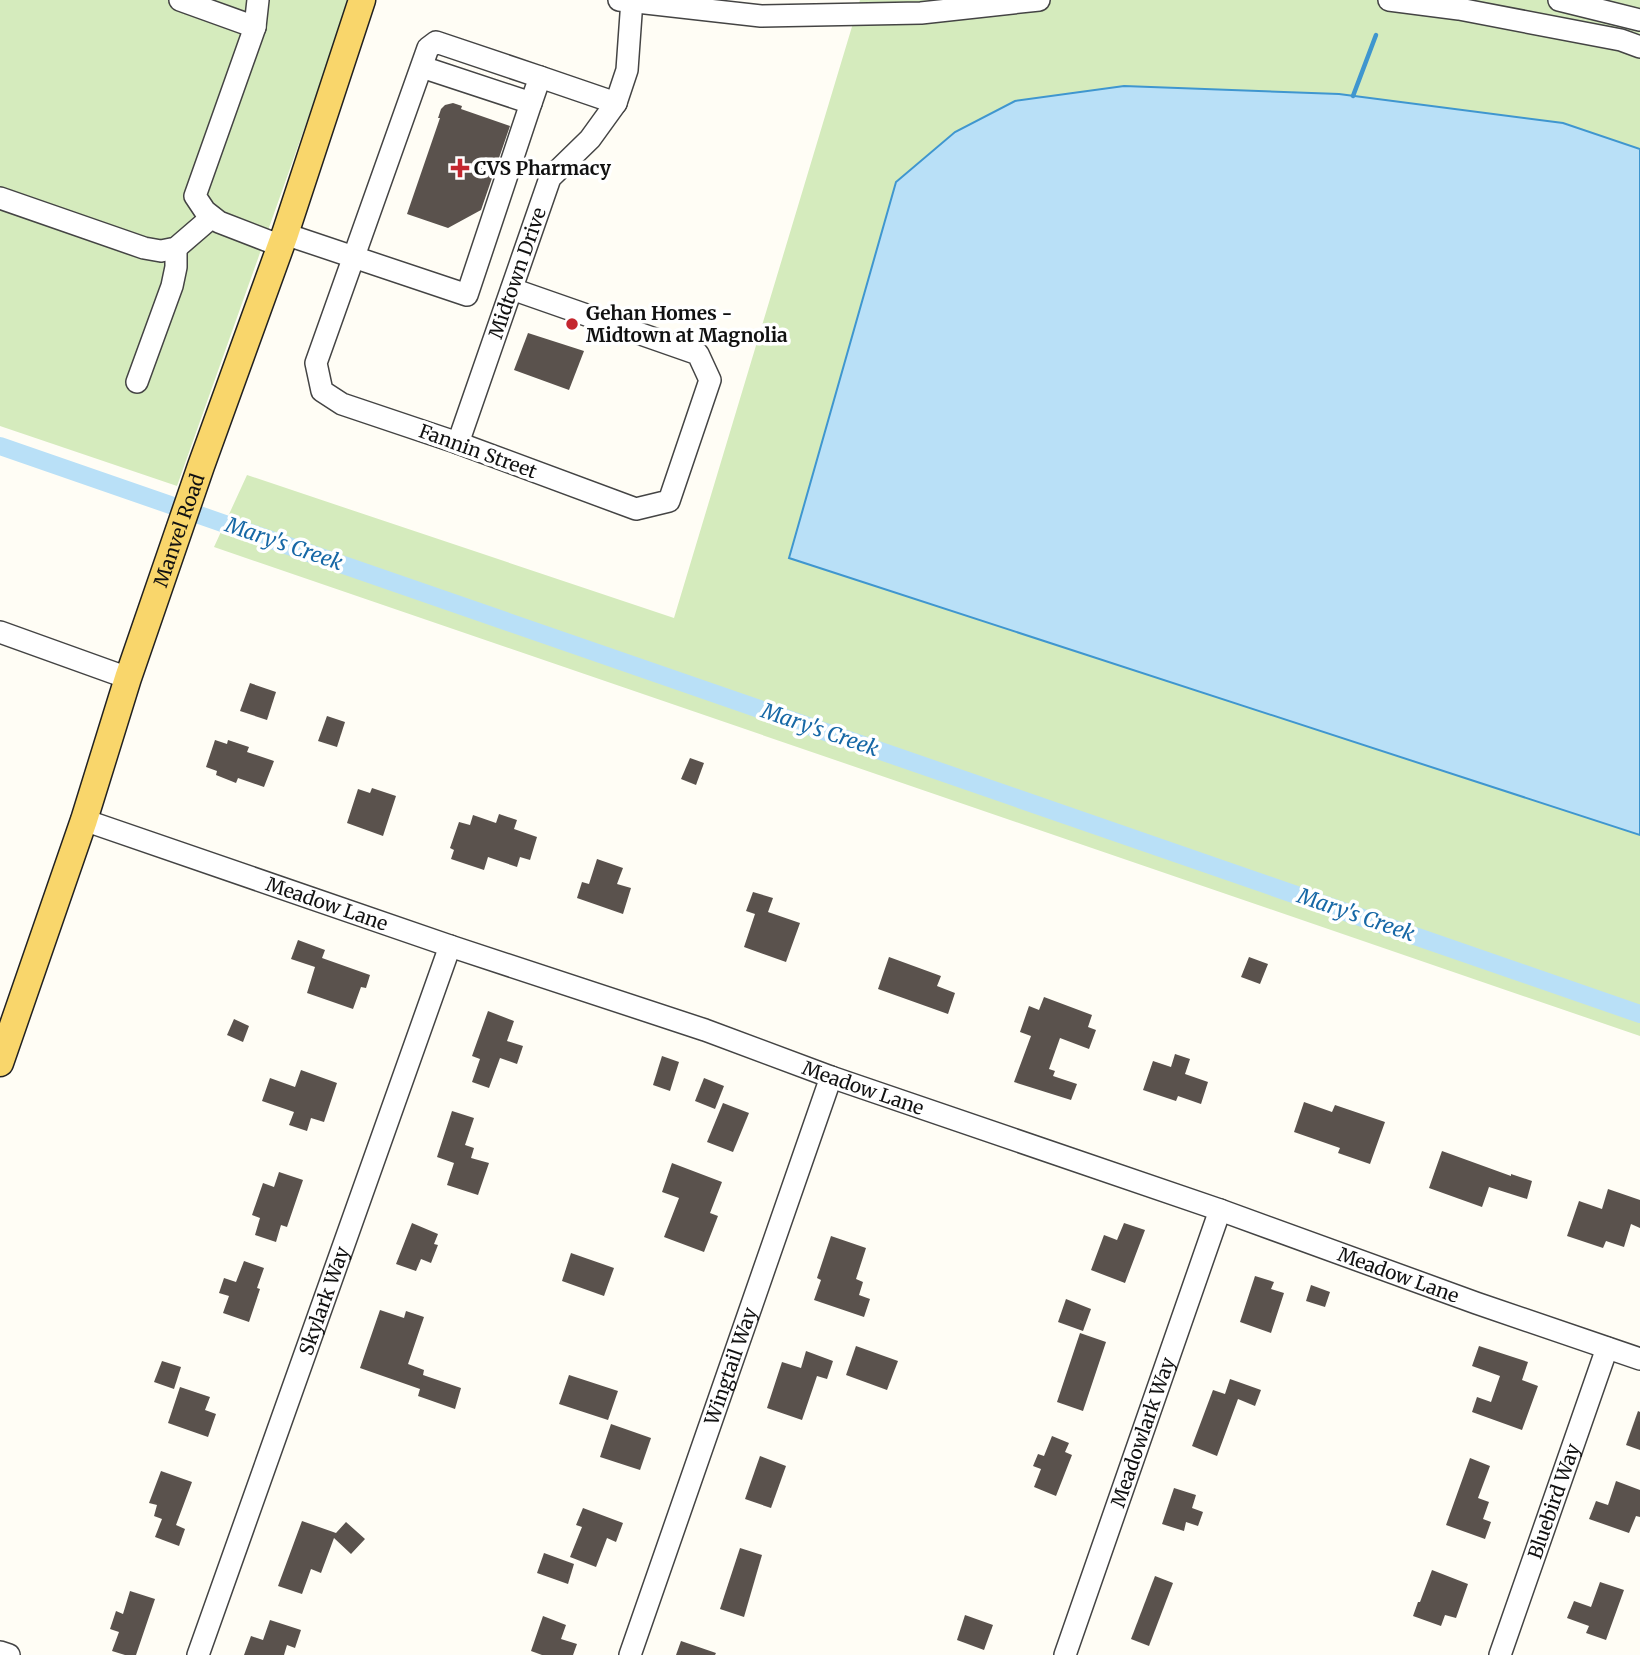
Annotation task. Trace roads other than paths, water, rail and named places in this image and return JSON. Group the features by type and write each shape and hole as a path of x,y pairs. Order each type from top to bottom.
{"main road":[{"name":"Manvel Road","path":"1,1054 84,820 166,566 283,240 362,0"}],"street":[{"path":"180,0 255,27"},
{"path":"258,0 255,27 195,196 205,211 219,222 355,258 467,295 540,78"},
{"path":"627,1 761,16 920,13 1040,0"},
{"path":"1389,0 1459,9 1621,40 1640,47"},
{"path":"1559,0 1640,20"},
{"name":"Midtown Drive","path":"458,443 550,178 590,139 616,103 627,70 627,1"},
{"path":"1591,34 1596,9"},
{"path":"355,258 428,48 436,42 616,103"},
{"path":"422,67 531,103"},
{"path":"0,198 144,248 161,251 176,248 212,217"},
{"path":"137,382 172,286 176,248"},
{"name":"Fannin Street","path":"355,258 316,363 322,391 342,404 458,443 636,509 669,501 710,380 698,354 512,289"},
{"path":"0,632 128,678"},
{"name":"Meadow Lane","path":"84,820 450,946 705,1030 831,1077 1220,1210 1640,1359"},
{"name":"Skylark Way","path":"198,1655 450,946"},
{"name":"Wingtail Way","path":"630,1655 831,1077"},
{"name":"Meadowlark Way","path":"1065,1655 1220,1210"},
{"name":"Bluebird Way","path":"1500,1655 1607,1348"},
{"path":"0,1652 9,1655"}],"water":[{"path":"1124,86 1339,94 1563,123 1640,149 1640,835 789,558 896,182 955,132 1015,101"}],"waterway":[{"path":"1353,96 1376,35"},
{"name":"Mary's Creek","path":"0,446 1640,1014"}],"place":[{"name":"CVS Pharmacy","path":"460,168"},
{"name":"Gehan Homes - Midtown at Magnolia","path":"572,324"}]}
